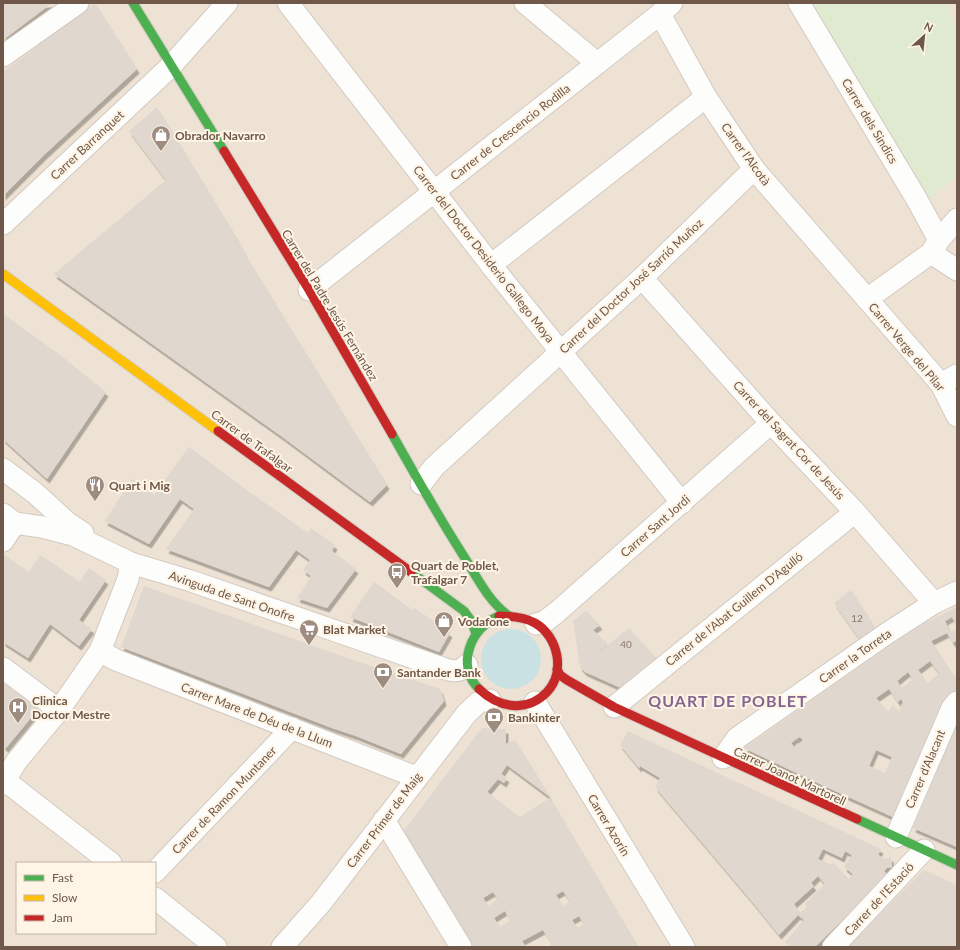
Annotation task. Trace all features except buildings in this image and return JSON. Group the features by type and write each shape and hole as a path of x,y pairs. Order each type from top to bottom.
{"street":[{"path":"3,56 78,3"},
{"name":"Carrer del Padre Jesús Fernández","path":"133,3 309,290 421,484 489,597 498,608 509,616"},
{"name":"Carrer Barranquet","path":"3,224 171,66 227,3"},
{"name":"Carrer del Doctor Desiderio Gallego Moya","path":"288,3 491,265 682,502"},
{"path":"525,3 596,63"},
{"name":"Carrer dels Sindics","path":"799,3 916,198 935,246"},
{"name":"Carrer de Crescencio Rodilla","path":"309,290 668,6"},
{"name":"Carrer l'Alcotà","path":"668,6 706,97 754,169 867,299"},
{"path":"491,265 706,97"},
{"name":"Carrer del Doctor José Sarrió Muñoz","path":"421,484 434,467 642,278 754,169"},
{"path":"867,299 935,246 957,219"},
{"path":"935,246 957,270"},
{"name":"Carrer de Trafalgar","path":"3,274 453,602 468,616 475,628 476,634"},
{"name":"Carrer del Sagrat Cor de Jesús","path":"642,278 772,423 855,512 934,603"},
{"name":"Carrer Verge del Pilar","path":"867,299 949,380 957,416"},
{"name":"Carrer Sant Jordi","path":"536,624 544,622 556,613 772,423"},
{"name":"Avinguda de Sant Onofre","path":"3,468 35,493 68,523 131,563"},
{"name":"Carrer de l'Abat Guillem D'Agulló","path":"614,707 855,512"},
{"path":"3,541 9,519"},
{"name":"Avinguda de Sant Onofre","path":"9,519 73,536 131,563 191,581 445,669 458,671 463,670 467,665"},
{"path":"109,862 4,782 16,762 59,710 100,650 128,579 131,563"},
{"name":"Carrer la Torreta","path":"723,758 737,738 886,634 934,603 957,592"},
{"path":"541,697 551,687 557,669 558,658 556,648 550,638 536,624 517,616 499,616 487,621 476,634 470,647 467,665 469,675 474,685 490,700 517,706 562,691 614,707"},
{"name":"Carrer Mare de Déu de la Llum","path":"100,650 116,660 416,777"},
{"path":"3,668 59,710"},
{"path":"557,669 560,675 567,680 614,707"},
{"name":"Carrer Azorín","path":"541,697 684,947"},
{"name":"Carrer Primer de Maig","path":"282,947 321,903 416,777 467,713 479,702 490,700"},
{"name":"Carrer d'Alacant","path":"896,837 952,708 957,702"},
{"name":"Carrer Joanot Martorell","path":"614,707 957,865"},
{"name":"Carrer de Ramon Muntaner","path":"156,871 292,728"},
{"path":"384,820 461,947"},
{"name":"Carrer de l'Estació","path":"833,947 924,850"},
{"path":"156,899 216,947"}],"shaded area":[{"path":"3,3 955,3 957,7 957,947 3,947"}],"green space":[{"path":"811,3 946,3 957,35 957,176 930,199"}],"water":[{"path":"505,629 517,629 533,637 539,647 541,659 539,671 533,681 517,689 505,689 489,681 481,665 481,653 489,637"}],"traffic: fast":[{"path":"133,3 224,151"},
{"path":"392,434 483,588 495,603 509,616"},
{"path":"411,572 464,611 472,622 476,634"},
{"path":"479,689 472,680 468,669 467,659 470,648 474,638 481,629 489,621 499,616"},
{"path":"857,819 957,865"}],"traffic: slow":[{"path":"3,274 218,431"}],"traffic: jam":[{"path":"224,151 309,290 392,434"},
{"path":"218,431 411,572"},
{"path":"479,689 495,700 504,704 513,706 522,705 539,699 547,692 553,684 556,675 558,665 557,655 554,645 543,629 526,619 499,616"},
{"path":"557,669 560,675 567,680 614,707 857,819"}],"place":[{"name":"Obrador Navarro","path":"161,152"},
{"name":"Quart i Mig","path":"95,502"},
{"name":"Quart de Poblet, Trafalgar 7","path":"397,589"},
{"name":"Vodafone","path":"444,638"},
{"name":"Blat Market","path":"309,646"},
{"name":"Santander Bank","path":"383,689"},
{"name":"Clinica Doctor Mestre","path":"18,724"},
{"name":"Bankinter","path":"494,734"}],"district":[{"name":"QUART DE POBLET","path":"728,700"}]}
